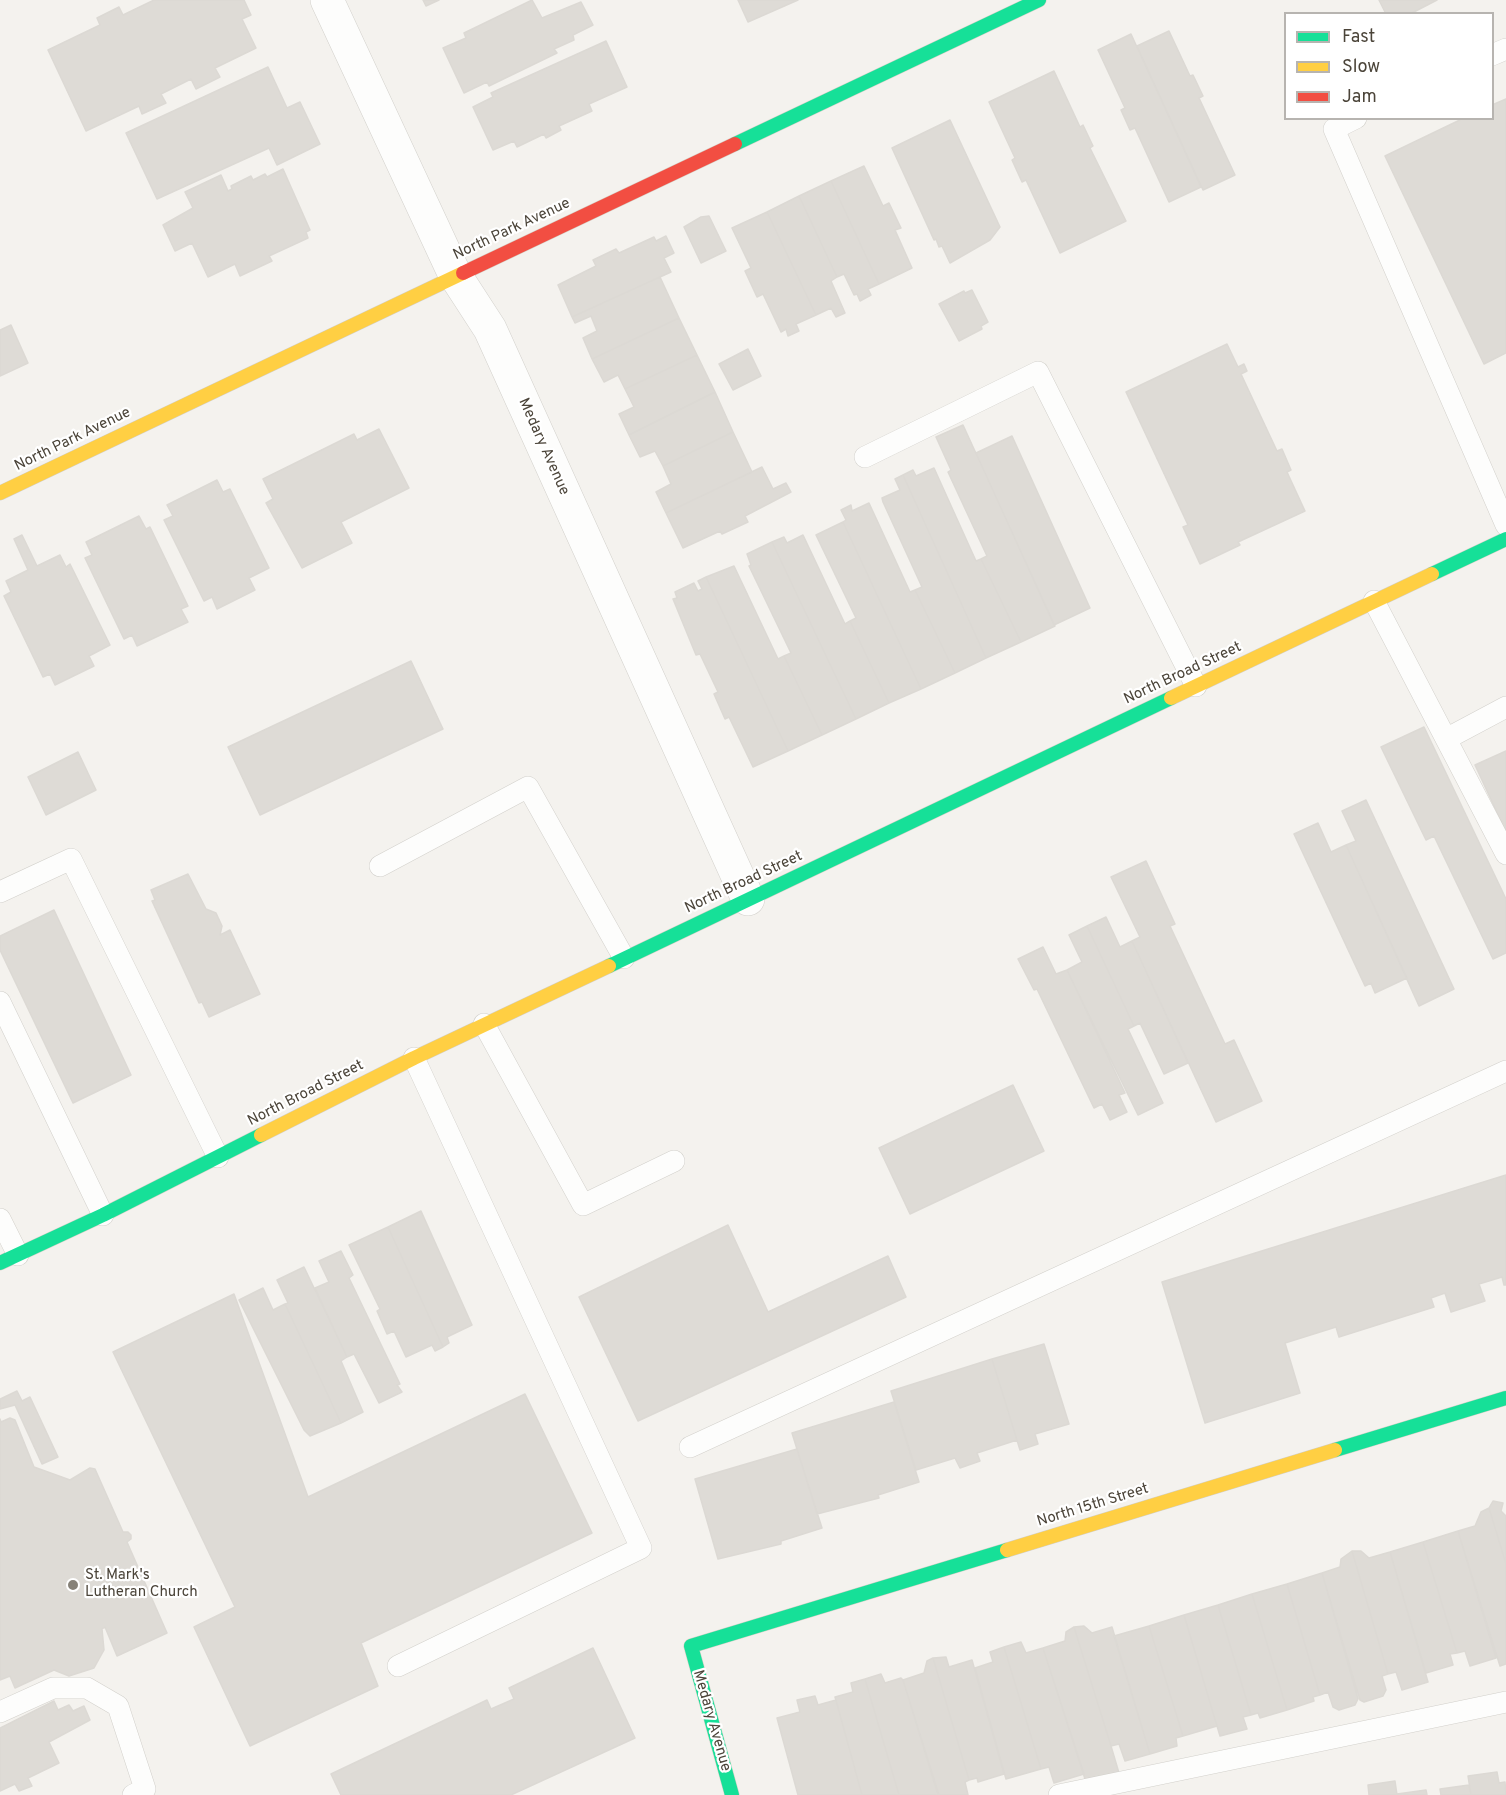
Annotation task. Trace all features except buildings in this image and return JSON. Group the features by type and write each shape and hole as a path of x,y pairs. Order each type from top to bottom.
{"street":[{"name":"Medary Avenue","path":"327,0 455,275 490,329 748,900"},
{"name":"North Park Avenue","path":"0,493 1034,1"},
{"name":"North Broad Street","path":"9,1259 103,1215 484,1024 1506,539"},
{"name":"North 15th Street","path":"691,1646 1506,1398"},
{"name":"Medary Avenue","path":"691,1646 732,1795"}],"lane":[{"path":"1352,120 1334,129 1506,525"},
{"path":"865,457 1038,372 1196,686"},
{"path":"1374,601 1506,854"},
{"path":"1446,739 1506,707"},
{"path":"380,866 528,787 624,958"},
{"path":"0,892 71,859 218,1157"},
{"path":"0,1002 103,1215"},
{"path":"484,1024 583,1205 674,1161"},
{"path":"398,1666 641,1548 414,1058"},
{"path":"690,1447 1506,1071"},
{"path":"0,1219 9,1259"},
{"path":"0,1712 53,1688 87,1688 118,1706 145,1789 133,1795"},
{"path":"1059,1795 1506,1702"}],"traffic: fast":[{"path":"735,144 1039,0"},
{"path":"1432,574 1506,539"},
{"path":"609,966 1171,698"},
{"path":"0,1263 103,1215 261,1135"},
{"path":"1335,1450 1506,1398"},
{"path":"732,1795 691,1646 1007,1550"}],"traffic: slow":[{"path":"0,493 463,273"},
{"path":"1171,698 1432,574"},
{"path":"261,1135 414,1058 609,966"},
{"path":"1007,1550 1335,1450"}],"traffic: jam":[{"path":"463,273 735,144"}],"place":[{"name":"St. Mark's Lutheran Church","path":"73,1585"}]}
